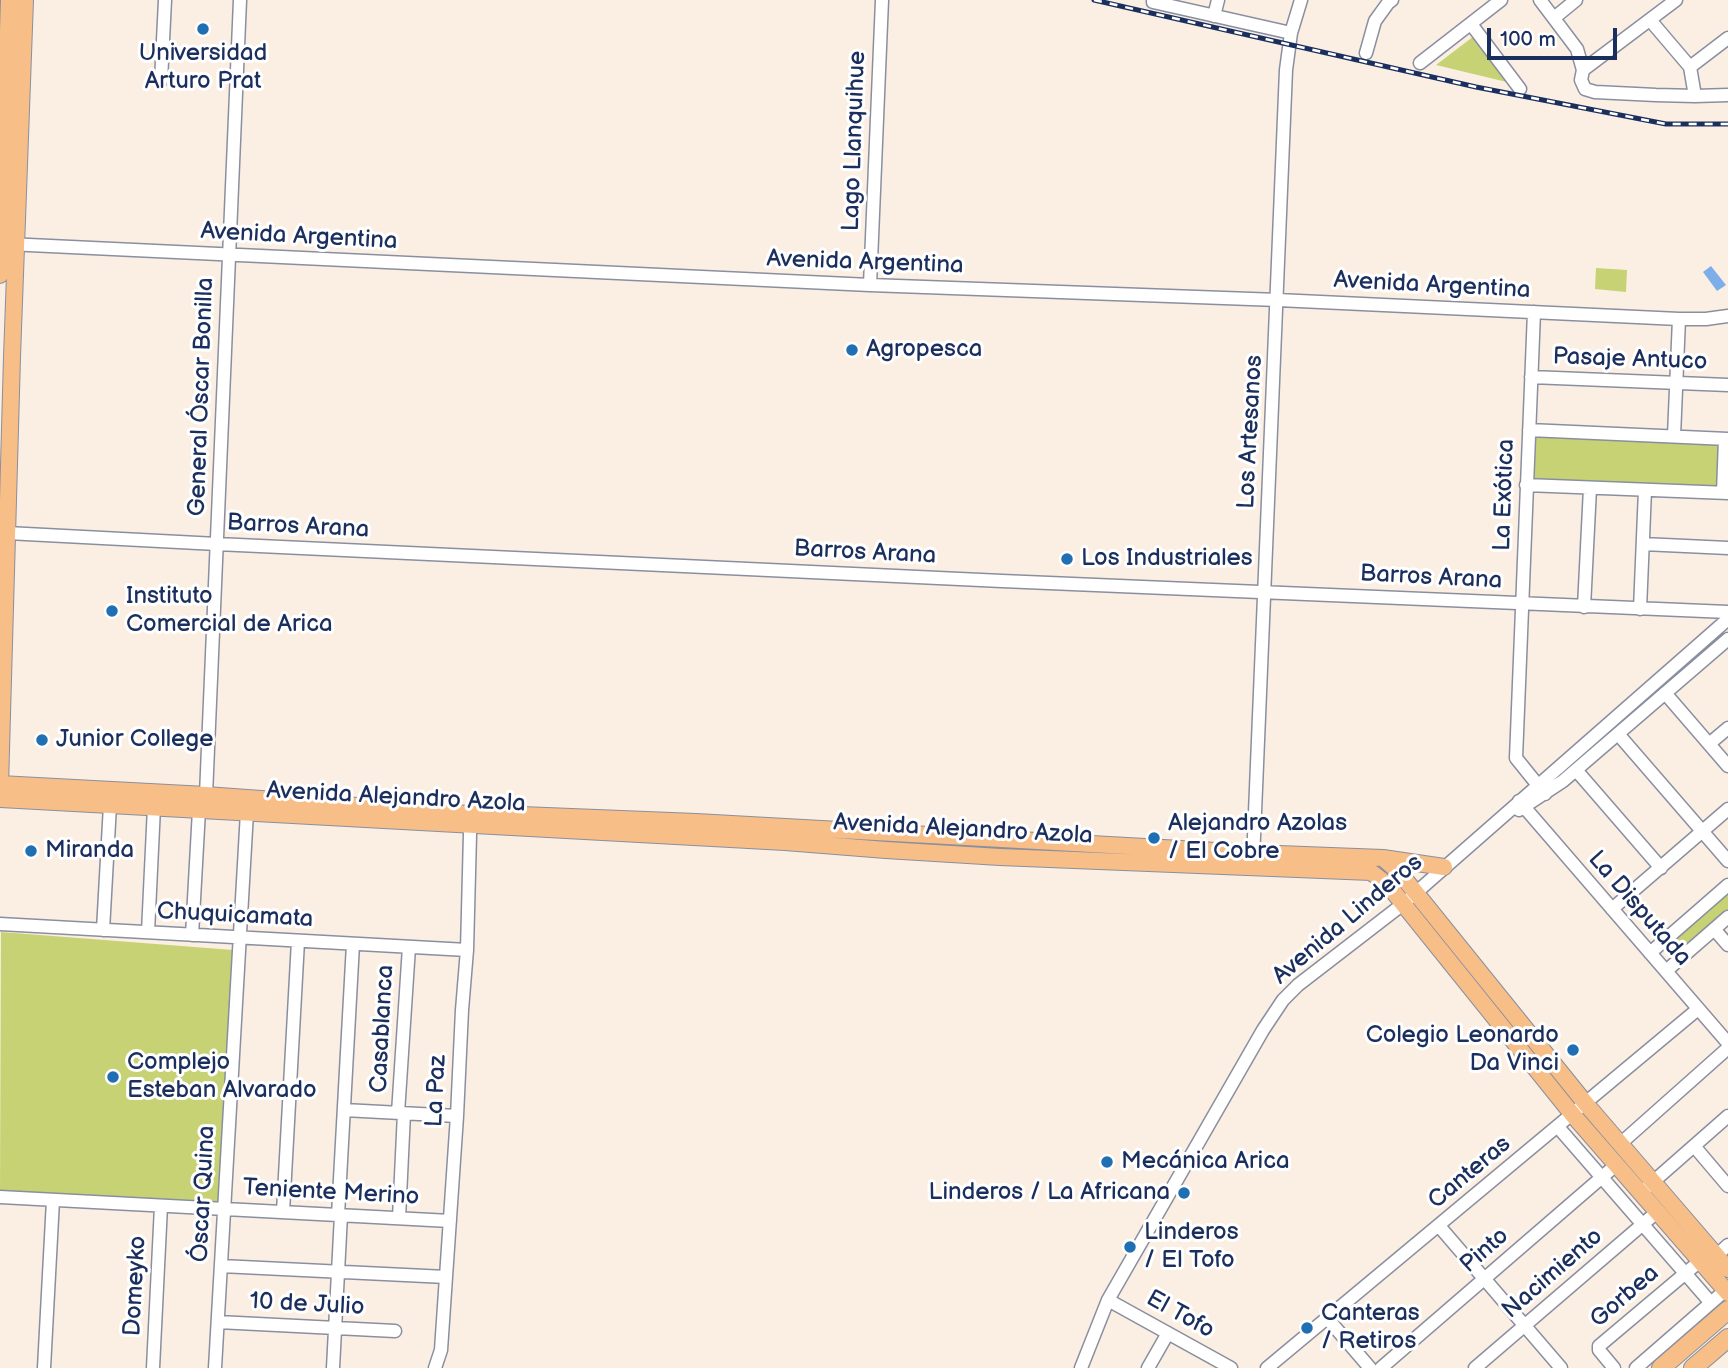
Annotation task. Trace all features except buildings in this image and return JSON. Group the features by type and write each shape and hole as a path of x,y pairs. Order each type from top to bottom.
{"highway":[{"path":"1661,1368 1728,1310"},
{"path":"1693,1368 1728,1338"}],"main road":[{"path":"9,0 14,88"},
{"path":"0,785 6,244 14,88 25,0"},
{"path":"0,275 6,244"},
{"name":"Avenida Alejandro Azola","path":"0,785 203,802 976,855 1253,860 1383,858 1399,872 1409,898"},
{"name":"Avenida Alejandro Azola","path":"0,799 154,807 203,802 247,812 469,820"},
{"path":"1383,858 1444,867"},
{"name":"Avenida Alejandro Azola","path":"1253,860 1371,872 1409,898 1579,1110 1616,1165 1722,1250 1728,1269"},
{"name":"Avenida Alejandro Azola","path":"1579,1110 1620,1144 1647,1188 1657,1212 1727,1290"}],"street":[{"path":"161,81 165,0"},
{"name":"General Óscar Bonilla","path":"192,935 203,802 217,544 240,0"},
{"name":"Lago Llanquihue","path":"870,285 882,0"},
{"path":"1214,16 1217,0"},
{"name":"Los Artesanos","path":"1253,860 1286,70 1291,33 1301,0"},
{"path":"1420,63 1501,0"},
{"path":"1540,0 1577,48 1583,70 1581,80 1586,89 1595,92 1728,95"},
{"path":"1554,18 1576,0"},
{"path":"1583,70 1676,0"},
{"path":"1153,1 1291,33"},
{"path":"1366,53 1375,21 1388,1"},
{"path":"1650,20 1690,67 1695,96"},
{"path":"1471,24 1520,89"},
{"path":"1690,67 1728,38"},
{"name":"Avenida Argentina","path":"6,244 870,285 1278,300 1679,319 1728,316"},
{"name":"La Exótica","path":"1534,312 1516,758 1541,790"},
{"path":"1674,436 1679,319"},
{"name":"Pasaje Antuco","path":"1531,377 1728,385"},
{"path":"1526,485 1725,493 1726,439 1529,430"},
{"path":"1584,607 1590,488"},
{"path":"1640,609 1645,490"},
{"name":"Barros Arana","path":"4,531 217,544 1728,612"},
{"path":"1643,544 1728,548"},
{"name":"Avenida Linderos","path":"1081,1368 1108,1300 1263,1030 1283,1000 1298,985 1409,898 1502,816 1541,790 1728,619"},
{"name":"Avenida Linderos","path":"1541,790 1576,770 1728,639"},
{"path":"1665,693 1728,766"},
{"path":"1709,744 1728,728"},
{"path":"1618,734 1728,861"},
{"path":"1576,770 1661,868"},
{"path":"103,930 110,805"},
{"name":"La Disputada","path":"1522,805 1728,1046"},
{"path":"148,932 154,807"},
{"path":"1612,909 1728,809"},
{"name":"Óscar Quina","path":"215,1368 247,812"},
{"name":"La Paz","path":"435,1368 441,1350 457,1116 467,950 469,820"},
{"path":"1650,953 1728,885"},
{"path":"1666,971 1728,917"},
{"name":"Chuquicamata","path":"0,924 467,950"},
{"path":"1714,929 1728,945"},
{"path":"283,1212 298,941"},
{"path":"333,1368 353,944"},
{"name":"Casablanca","path":"399,1218 408,947"},
{"name":"Canteras","path":"1276,1365 1327,1318 1698,1009"},
{"path":"1620,1144 1728,1046"},
{"path":"344,1110 457,1116"},
{"path":"1647,1188 1728,1116"},
{"path":"1558,1127 1711,1303"},
{"path":"1694,1146 1727,1184"},
{"name":"Pinto","path":"1381,1368 1616,1165"},
{"name":"Teniente Merino","path":"0,1197 450,1221"},
{"path":"44,1368 53,1200"},
{"name":"Domeyko","path":"153,1368 161,1206"},
{"name":"Nacimiento","path":"1475,1368 1657,1212"},
{"path":"1439,1226 1562,1368"},
{"name":"Gorbea","path":"1614,1368 1599,1350 1599,1346 1700,1261"},
{"path":"221,1266 446,1277"},
{"path":"1636,1368 1727,1290"},
{"name":"El Tofo","path":"1108,1300 1231,1368"},
{"path":"1327,1318 1370,1368"},
{"name":"10 de Julio","path":"218,1322 395,1331"},
{"path":"1148,1368 1168,1333"}],"green space":[{"path":"1474,36 1511,83 1436,65"},
{"path":"1596,268 1627,270 1626,292 1595,289"},
{"path":"1535,434 1722,442 1721,490 1533,482"},
{"path":"1728,892 1728,913 1681,953 1675,951 1671,946 1672,942"},
{"name":"Complejo Esteban Alvarado","path":"1,932 233,950 220,1207 0,1193"}],"water":[{"path":"1711,266 1726,285 1717,291 1703,272"}],"railway":[{"path":"1094,0 1476,87 1666,124 1728,124"}],"place":[{"name":"Universidad Arturo Prat","path":"203,29"},
{"name":"Agropesca","path":"852,350"},
{"name":"Los Industriales","path":"1067,559"},
{"name":"Instituto Comercial de Arica","path":"112,611"},
{"name":"Junior College","path":"42,740"},
{"name":"Alejandro Azolas / El Cobre","path":"1154,838"},
{"name":"Miranda","path":"31,851"},
{"name":"Colegio Leonardo Da Vinci","path":"1573,1050"},
{"name":"Complejo Esteban Alvarado","path":"113,1077"},
{"name":"Mecánica Arica","path":"1107,1162"},
{"name":"Linderos / La Africana","path":"1184,1193"},
{"name":"Linderos / El Tofo","path":"1130,1247"},
{"name":"Canteras / Retiros","path":"1307,1328"}]}
